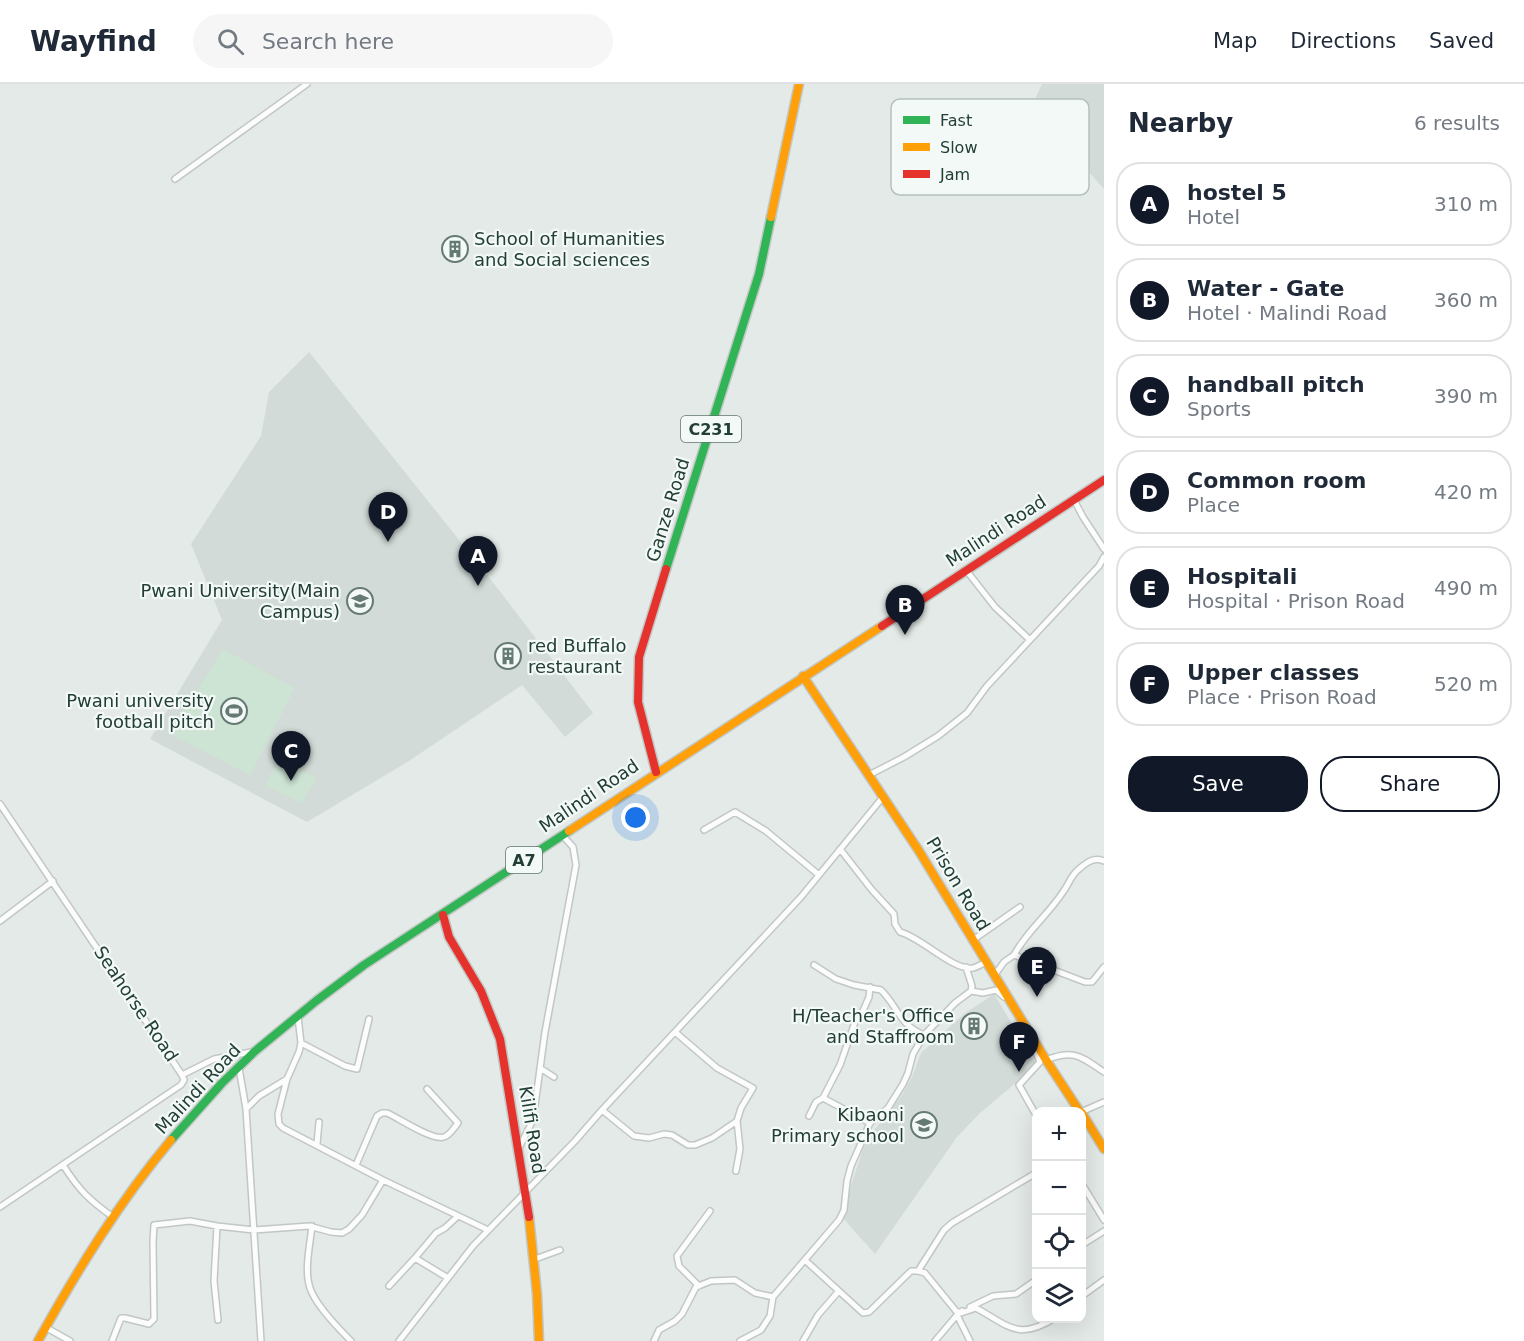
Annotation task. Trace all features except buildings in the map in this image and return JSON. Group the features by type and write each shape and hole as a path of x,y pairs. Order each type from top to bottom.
{"main road":[{"name":"Ganze Road","path":"656,772 638,702 639,657 759,274 799,84"},
{"name":"Malindi Road","path":"38,1341 113,1217 156,1159 194,1113 239,1067 298,1015 356,971 432,923 562,834 1104,480"},
{"name":"Prison Road","path":"803,676 919,851 1046,1060 1078,1107"},
{"name":"Kilifi Road","path":"443,915 449,937 481,991 494,1020 505,1062 535,1259 539,1341"},
{"name":"Kilifi Road","path":"432,923 449,937"},
{"name":"Prison Road","path":"1086,1120 1104,1149"}],"street":[{"path":"175,179 307,84"},
{"path":"1074,500 1104,549"},
{"path":"869,775 904,758 967,713 987,686 1099,566 1104,556"},
{"path":"966,570 995,607 1030,640"},
{"path":"403,1340 448,1278 488,1230 576,1141 819,875 883,796"},
{"name":"Seahorse Road","path":"0,804 184,1080 181,1085 0,1207"},
{"path":"704,830 735,812 766,831 819,875"},
{"path":"519,1150 533,1120 554,979 576,865 573,847 562,834"},
{"path":"840,849 878,898 894,914 895,924 900,932 909,934 950,960 966,967 972,968 986,962"},
{"path":"994,976 1004,962 1014,955 1024,937 1063,893 1074,873 1088,862 1104,855"},
{"path":"1097,859 1104,861"},
{"path":"0,921 53,881"},
{"path":"972,940 1020,907"},
{"path":"1014,955 1085,982 1092,982 1104,967"},
{"path":"814,965 836,979 854,986 880,990 911,1030 924,1035"},
{"path":"740,1341 761,1330 770,1316 773,1297 839,1220 844,1210 851,1166 870,1123 888,1108 893,1100 908,1073 913,1054 924,1035 954,1003 970,991 972,986 966,967"},
{"path":"809,1116 816,1102 823,1098 840,1065 855,1022 862,1013 870,987"},
{"path":"970,991 983,993 999,991 1030,1041 1040,1062 1019,1085 1032,1108"},
{"path":"298,1015 301,1043 298,1058 287,1079 279,1109 279,1124 290,1133 317,1144 383,1180 488,1230"},
{"path":"301,1043 345,1066 357,1069 369,1019"},
{"path":"675,1032 717,1068 753,1088 741,1108 737,1121 740,1149 736,1171"},
{"path":"182,1075 214,1059 256,1051"},
{"path":"1046,1060 1059,1055 1073,1054 1104,1072"},
{"path":"239,1067 246,1109 261,1341"},
{"path":"540,1068 554,1077"},
{"path":"246,1109 259,1096 287,1079"},
{"path":"356,1165 377,1116 382,1113 387,1113 433,1136 443,1137 451,1132 458,1124 427,1089"},
{"path":"823,1098 870,1123"},
{"path":"1086,1110 1104,1102"},
{"path":"602,1110 634,1136 649,1138 664,1134 672,1135 688,1145 695,1145 712,1138 737,1121"},
{"path":"317,1144 319,1122"},
{"path":"63,1165 89,1200 113,1217"},
{"path":"918,1271 944,1230 952,1222 1032,1175"},
{"path":"112,1341 121,1318 150,1324 154,1319 154,1225 190,1221 254,1230 312,1226 336,1233 347,1231 362,1215 383,1180"},
{"path":"1086,1191 1104,1220"},
{"path":"699,1286 680,1266 677,1256 710,1211"},
{"path":"389,1286 436,1233 458,1216"},
{"path":"217,1226 214,1281 218,1320"},
{"path":"312,1226 309,1254 310,1288 322,1307 351,1341"},
{"path":"1086,1242 1104,1231"},
{"path":"535,1259 560,1250"},
{"path":"415,1257 448,1278"},
{"path":"806,1260 838,1292 865,1313 911,1271 925,1273 958,1314 970,1341"},
{"path":"654,1341 659,1330 682,1314 696,1287 716,1280 735,1280 755,1293 773,1297"},
{"path":"1086,1293 1104,1280"},
{"path":"935,1341 958,1314 987,1298 1016,1294 1032,1283"},
{"path":"804,1341 818,1315 838,1292"},
{"path":"958,1314 976,1308 1011,1334 1028,1336 1050,1323"},
{"path":"45,1327 70,1341"},
{"path":"752,1334 756,1341"}],"shaded area":[{"path":"1042,84 1104,84 1104,189 1089,172 1089,99 1035,99"},
{"name":"Pwani University(Main Campus)","path":"309,352 495,585 593,713 565,737 522,685 409,761 307,822 150,739 222,620 191,544 261,436 269,392"},
{"name":"Kibaoni Primary school","path":"994,994 1037,1065 980,1113 957,1137 875,1254 841,1216 863,1149 875,1129 902,1095 921,1053 964,1014"}],"green space":[{"name":"Pwani university football pitch","path":"223,649 295,688 250,775 170,734"},
{"path":"280,760 317,778 301,803 265,785"}],"traffic: fast":[{"path":"666,569 759,274 771,217"},
{"path":"171,1140 222,1083 254,1052 316,1001 364,965 569,831"}],"traffic: slow":[{"path":"771,217 799,84"},
{"path":"569,831 882,626"},
{"path":"803,676 919,851 1077,1107"},
{"path":"1086,1120 1104,1149"},
{"path":"38,1341 100,1238 134,1188 171,1140"},
{"path":"529,1217 539,1341"}],"traffic: jam":[{"path":"882,626 1104,480"},
{"path":"656,772 638,702 639,657 666,569"},
{"path":"443,915 449,937 481,991 500,1039 529,1217"}],"place":[{"name":"School of Humanities and Social sciences","path":"455,249"},
{"name":"Common room","path":"388,542"},
{"name":"hostel 5","path":"478,586"},
{"name":"Pwani University(Main Campus)","path":"360,601"},
{"name":"Water - Gate","path":"905,635"},
{"name":"red Buffalo restaurant","path":"508,656"},
{"name":"Pwani university football pitch","path":"234,711"},
{"name":"handball pitch","path":"291,781"},
{"name":"Hospitali","path":"1037,997"},
{"name":"H/Teacher's Office and Staffroom","path":"974,1026"},
{"name":"Upper classes","path":"1019,1072"},
{"name":"Kibaoni Primary school","path":"924,1125"}]}
